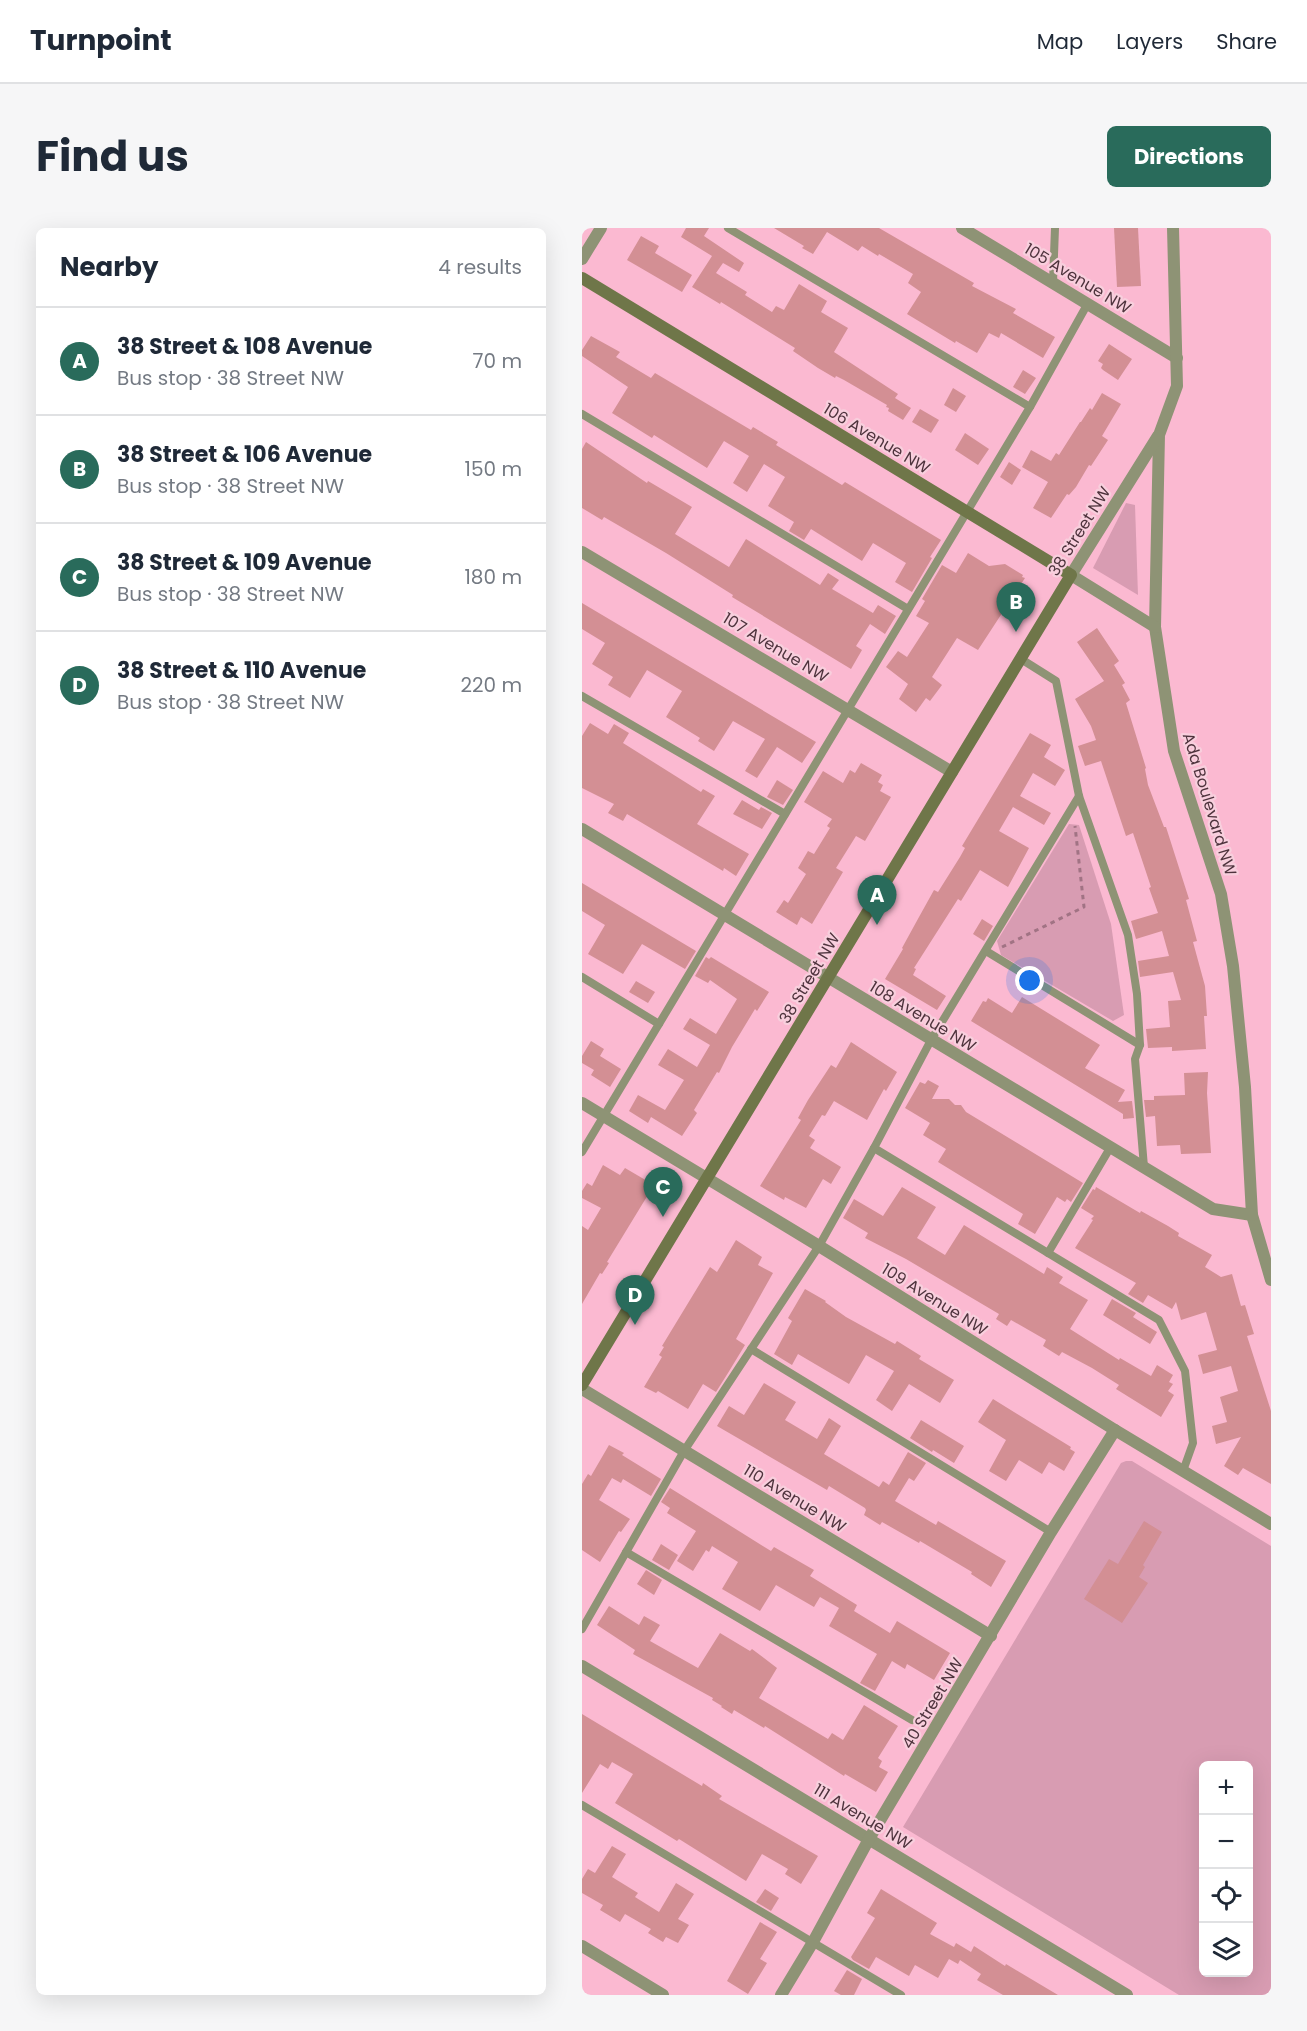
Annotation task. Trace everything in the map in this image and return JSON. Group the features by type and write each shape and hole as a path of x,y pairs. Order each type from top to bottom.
{"street":[{"path":"582,259 600,228"},
{"name":"105 Avenue NW","path":"962,228 1177,358"},
{"name":"Ada Boulevard NW","path":"1173,228 1177,386 1159,435 1155,627 1174,751 1221,894 1225,915 1233,966 1245,1087 1252,1215 1271,1280"},
{"name":"106 Avenue NW","path":"582,278 1155,627"},
{"name":"38 Street NW","path":"582,1387 1071,575 1159,435"},
{"name":"107 Avenue NW","path":"582,552 952,772"},
{"name":"108 Avenue NW","path":"582,829 1212,1209 1252,1215"},
{"name":"109 Avenue NW","path":"582,1103 819,1246 1115,1431 1271,1524"},
{"name":"110 Avenue NW","path":"582,1387 991,1636"},
{"name":"40 Street NW","path":"781,1995 813,1942 869,1839 1051,1532 1115,1431"},
{"name":"111 Avenue NW","path":"582,1666 1127,1995"},
{"path":"582,1946 663,1995"}],"lane":[{"path":"728,228 1030,407"},
{"path":"1053,282 1055,228"},
{"path":"582,1152 1030,407 1088,303"},
{"path":"582,414 908,609"},
{"path":"1021,658 1056,681 1079,796 1128,935 1137,994 1140,1045 1134,1059 1144,1168"},
{"path":"582,696 785,814"},
{"path":"582,1629 684,1450 819,1246 931,1040 1079,796"},
{"path":"986,951 1140,1045"},
{"path":"582,976 659,1023"},
{"path":"874,1148 1159,1320 1185,1371 1193,1443 1183,1471"},
{"path":"1047,1253 1110,1148"},
{"path":"751,1349 1051,1532"},
{"path":"626,1552 912,1720"},
{"path":"582,1805 901,1995"}],"path":[{"path":"999,949 1084,907 1075,824"}],"shaded area":[{"path":"1126,503 1135,505 1138,595 1093,568"},
{"path":"1069,824 1079,825 1111,924 1124,1015 1113,1021 1001,955 997,941"},
{"path":"1132,1461 1271,1546 1271,1995 1179,1995 903,1827 1121,1463"}],"building":[{"path":"686,228 709,228 704,236 744,263 739,272 723,263 716,273 747,292 745,295 772,312 776,306 784,310 799,284 827,301 821,312 848,328 834,352 898,394 895,398 911,408 903,420 888,411 887,405 818,368 793,351 795,348 721,302 720,304 692,287 712,256 681,237"},
{"path":"774,228 879,228 974,283 972,286 1016,309 1013,313 1055,337 1043,358 1001,333 999,338 989,333 977,353 956,341 955,343 907,314 921,292 908,283 913,274 862,246 858,251 827,232 813,254"},
{"path":"1114,228 1138,228 1141,286 1117,287"},
{"path":"641,236 659,246 655,253 692,275 682,292 627,260"},
{"path":"591,336 620,352 616,357 651,378 655,373 751,430 753,427 778,442 776,445 842,485 845,482 941,540 912,592 895,582 906,563 873,543 862,561 811,529 804,540 789,531 794,522 768,506 785,477 764,464 747,492 733,483 749,456 724,441 707,468 654,435 652,438 612,413 628,387 582,356 582,350"},
{"path":"1109,344 1132,359 1118,380 1103,370 1101,368 1103,364 1098,361"},
{"path":"1023,370 1036,378 1025,394 1013,387"},
{"path":"953,388 966,396 956,412 944,405"},
{"path":"1102,393 1121,404 1102,436 1108,440 1076,487 1069,495 1067,494 1051,518 1033,508 1048,482 1022,467 1031,450 1051,461 1056,453 1059,455"},
{"path":"920,409 939,420 931,433 912,422"},
{"path":"965,433 989,449 978,465 955,450"},
{"path":"586,442 647,483 648,481 692,507 675,534 729,567 746,539 820,585 828,573 839,580 832,589 873,613 878,605 896,616 885,634 870,624 856,646 862,650 851,669 732,597 733,595 666,553 604,517 602,520 582,508 582,449"},
{"path":"1009,462 1021,470 1012,485 1000,477"},
{"path":"968,553 989,566 1005,564 1025,578 978,650 957,638 932,677 942,685 930,701 926,698 916,712 899,699 908,684 886,667 898,651 907,657 929,623 916,616 925,601 922,599 942,565 956,573"},
{"path":"582,603 816,742 802,763 777,747 757,778 745,771 765,739 733,721 714,751 698,741 700,738 666,717 682,691 647,670 630,698 608,685 613,677 592,664 605,643 582,629"},
{"path":"1097,628 1119,661 1114,665 1125,683 1122,685 1130,700 1126,703 1146,768 1148,785 1164,827 1166,827 1189,899 1186,900 1197,941 1193,942 1205,986 1206,1049 1172,1051 1172,1047 1148,1048 1146,1029 1170,1027 1168,1001 1181,1000 1173,972 1140,977 1138,961 1169,956 1162,931 1136,939 1131,921 1158,913 1133,833 1126,836 1101,761 1085,766 1078,746 1096,740 1091,726 1075,699 1104,681 1077,642"},
{"path":"590,723 608,734 614,724 629,733 623,743 701,792 703,789 715,796 697,824 749,854 736,876 724,868 723,871 627,814 623,821 608,813 614,804 582,788 582,736"},
{"path":"1030,733 1051,745 1044,757 1065,770 1055,786 1033,773 1020,796 1051,813 1044,825 1013,807 999,831 1029,848 1008,887 980,870 961,901 958,899 914,968 916,969 913,975 946,996 937,1010 885,979 934,890 938,892 960,857 965,848 962,846"},
{"path":"861,763 882,775 878,782 883,785 880,791 891,797 865,841 856,836 836,868 843,872 812,924 801,917 797,925 776,912 784,900 788,903 806,874 798,868 808,851 814,854 830,828 827,826 832,819 804,802 823,771 843,783 850,770 855,773"},
{"path":"777,780 793,790 783,805 767,797"},
{"path":"742,800 759,810 761,807 772,813 762,829 733,814"},
{"path":"582,883 696,951 685,969 642,944 623,974 588,954 605,925 582,911"},
{"path":"982,919 993,926 984,941 973,934"},
{"path":"706,957 709,959 711,957 769,992 757,1011 755,1009 732,1047 719,1073 717,1072 694,1110 697,1113 682,1136 651,1117 648,1123 629,1111 638,1095 665,1110 684,1080 658,1065 668,1049 697,1067 710,1045 683,1029 690,1018 716,1034 737,999 710,980 708,983 695,976"},
{"path":"636,981 655,992 648,1003 629,992"},
{"path":"1022,997 1100,1045 1085,1068 1125,1090 1118,1102 1132,1101 1134,1118 1123,1119 1123,1114 971,1021 983,1001 986,1002 988,998 1012,1013"},
{"path":"591,1041 604,1049 600,1056 621,1069 610,1087 591,1075 594,1070 582,1063 582,1056"},
{"path":"851,1042 897,1072 886,1091 884,1089 867,1120 834,1101 825,1116 822,1115 809,1136 815,1140 810,1148 841,1167 831,1184 823,1179 806,1208 785,1197 784,1200 760,1186 801,1120 798,1118 808,1100 831,1065 836,1068"},
{"path":"1208,1072 1211,1153 1181,1154 1180,1145 1157,1146 1155,1116 1146,1117 1144,1100 1154,1100 1154,1096 1185,1095 1184,1073"},
{"path":"928,1080 939,1086 932,1099 949,1099 955,1105 961,1105 966,1112 1083,1183 1071,1202 1067,1199 1065,1202 1057,1197 1035,1234 1018,1224 1023,1214 938,1162 946,1149 923,1135 930,1123 905,1108 920,1082 925,1084"},
{"path":"603,1165 620,1175 625,1168 654,1185 607,1262 609,1263 602,1274 600,1273 582,1304 582,1226 588,1230 601,1208 582,1198 582,1191 587,1183 592,1186"},
{"path":"902,1187 936,1207 917,1238 945,1255 964,1225 1044,1274 1047,1267 1063,1277 1059,1283 1088,1300 1070,1329 1119,1360 1120,1358 1151,1376 1157,1365 1173,1375 1169,1382 1173,1384 1168,1391 1174,1395 1161,1417 1116,1389 1119,1385 1092,1368 1062,1352 1059,1356 1043,1346 1046,1340 1011,1320 1007,1326 996,1319 999,1314 906,1259 865,1238 868,1233 843,1218 854,1199 883,1216"},
{"path":"1096,1187 1140,1213 1141,1211 1168,1226 1179,1233 1178,1236 1212,1255 1205,1267 1221,1277 1232,1274 1241,1306 1245,1305 1254,1334 1247,1336 1271,1411 1271,1484 1243,1468 1238,1475 1224,1466 1241,1437 1216,1444 1212,1426 1227,1422 1220,1397 1238,1391 1231,1366 1203,1374 1198,1355 1217,1350 1206,1312 1181,1320 1176,1302 1172,1309 1148,1295 1143,1303 1128,1294 1136,1283 1075,1248 1093,1220 1091,1219 1094,1216 1081,1208"},
{"path":"736,1240 762,1257 758,1265 773,1273 736,1339 745,1345 728,1373 716,1392 703,1384 688,1409 658,1391 656,1393 644,1387 662,1357 659,1355 664,1347 662,1346 710,1267 717,1272"},
{"path":"805,1289 826,1301 846,1317 895,1344 897,1341 921,1356 919,1359 954,1380 940,1403 909,1384 892,1411 876,1400 894,1371 866,1355 849,1384 798,1354 792,1365 774,1354 792,1321 788,1318"},
{"path":"1112,1299 1136,1313 1133,1317 1157,1332 1150,1344 1103,1315"},
{"path":"764,1383 796,1402 785,1420 817,1439 829,1418 841,1426 824,1454 879,1487 883,1481 889,1485 908,1452 926,1463 914,1481 909,1478 895,1501 936,1525 938,1521 1006,1561 991,1587 971,1574 972,1572 920,1541 919,1543 882,1522 880,1525 864,1515 865,1508 829,1486 827,1490 717,1426 729,1406 744,1415"},
{"path":"993,1399 1071,1447 1070,1449 1075,1452 1064,1471 1049,1462 1042,1474 1019,1460 1006,1481 989,1471 1006,1440 978,1422"},
{"path":"921,1420 964,1446 954,1463 910,1438"},
{"path":"609,1445 661,1479 651,1496 623,1479 621,1483 612,1478 599,1500 630,1519 621,1532 619,1531 600,1562 582,1550 582,1484 588,1474 591,1476"},
{"path":"670,1488 771,1551 774,1547 814,1570 810,1576 857,1605 854,1611 890,1633 897,1621 950,1653 934,1680 907,1664 905,1669 892,1661 875,1691 860,1683 877,1654 829,1626 839,1608 820,1597 814,1607 776,1585 760,1611 722,1589 738,1562 712,1546 709,1552 706,1550 693,1571 677,1561 696,1531 667,1513 670,1508 661,1502"},
{"path":"1144,1521 1162,1532 1143,1565 1145,1567 1139,1577 1148,1583 1122,1623 1084,1599 1109,1559 1118,1564"},
{"path":"661,1544 678,1555 669,1570 652,1560"},
{"path":"646,1570 662,1580 654,1595 637,1584"},
{"path":"609,1606 639,1625 644,1616 660,1625 650,1641 698,1668 720,1633 750,1651 752,1649 777,1668 759,1698 828,1739 832,1733 843,1740 864,1705 898,1726 878,1758 882,1761 879,1767 888,1772 876,1792 845,1774 844,1776 765,1726 764,1728 734,1710 732,1714 712,1700 713,1698 633,1654 635,1650 597,1625"},
{"path":"582,1714 702,1786 703,1783 722,1796 719,1799 818,1856 801,1884 785,1874 788,1869 762,1854 746,1881 679,1839 677,1841 615,1803 633,1774 612,1762 608,1769 600,1764 582,1793"},
{"path":"612,1846 626,1854 612,1877 638,1893 635,1897 659,1912 676,1883 694,1894 678,1919 689,1925 678,1943 666,1937 663,1942 648,1933 651,1929 625,1914 620,1922 600,1910 603,1905 582,1893 582,1879 588,1869 595,1873"},
{"path":"765,1889 779,1898 771,1911 756,1902"},
{"path":"881,1889 937,1923 930,1934 954,1947 956,1943 971,1952 974,1946 1058,1995 1003,1995 977,1980 981,1974 960,1960 958,1964 949,1959 938,1978 915,1965 909,1976 876,1957 869,1969 853,1960 851,1957 875,1918 867,1913"},
{"path":"760,1922 777,1932 760,1959 767,1963 748,1994 727,1981"},
{"path":"847,1970 862,1979 854,1995 841,1995 834,1991"}],"place":[{"name":"38 Street & 106 Avenue","path":"1016,632"},
{"name":"38 Street & 108 Avenue","path":"877,925"},
{"name":"38 Street & 109 Avenue","path":"663,1217"},
{"name":"38 Street & 110 Avenue","path":"635,1325"}]}
